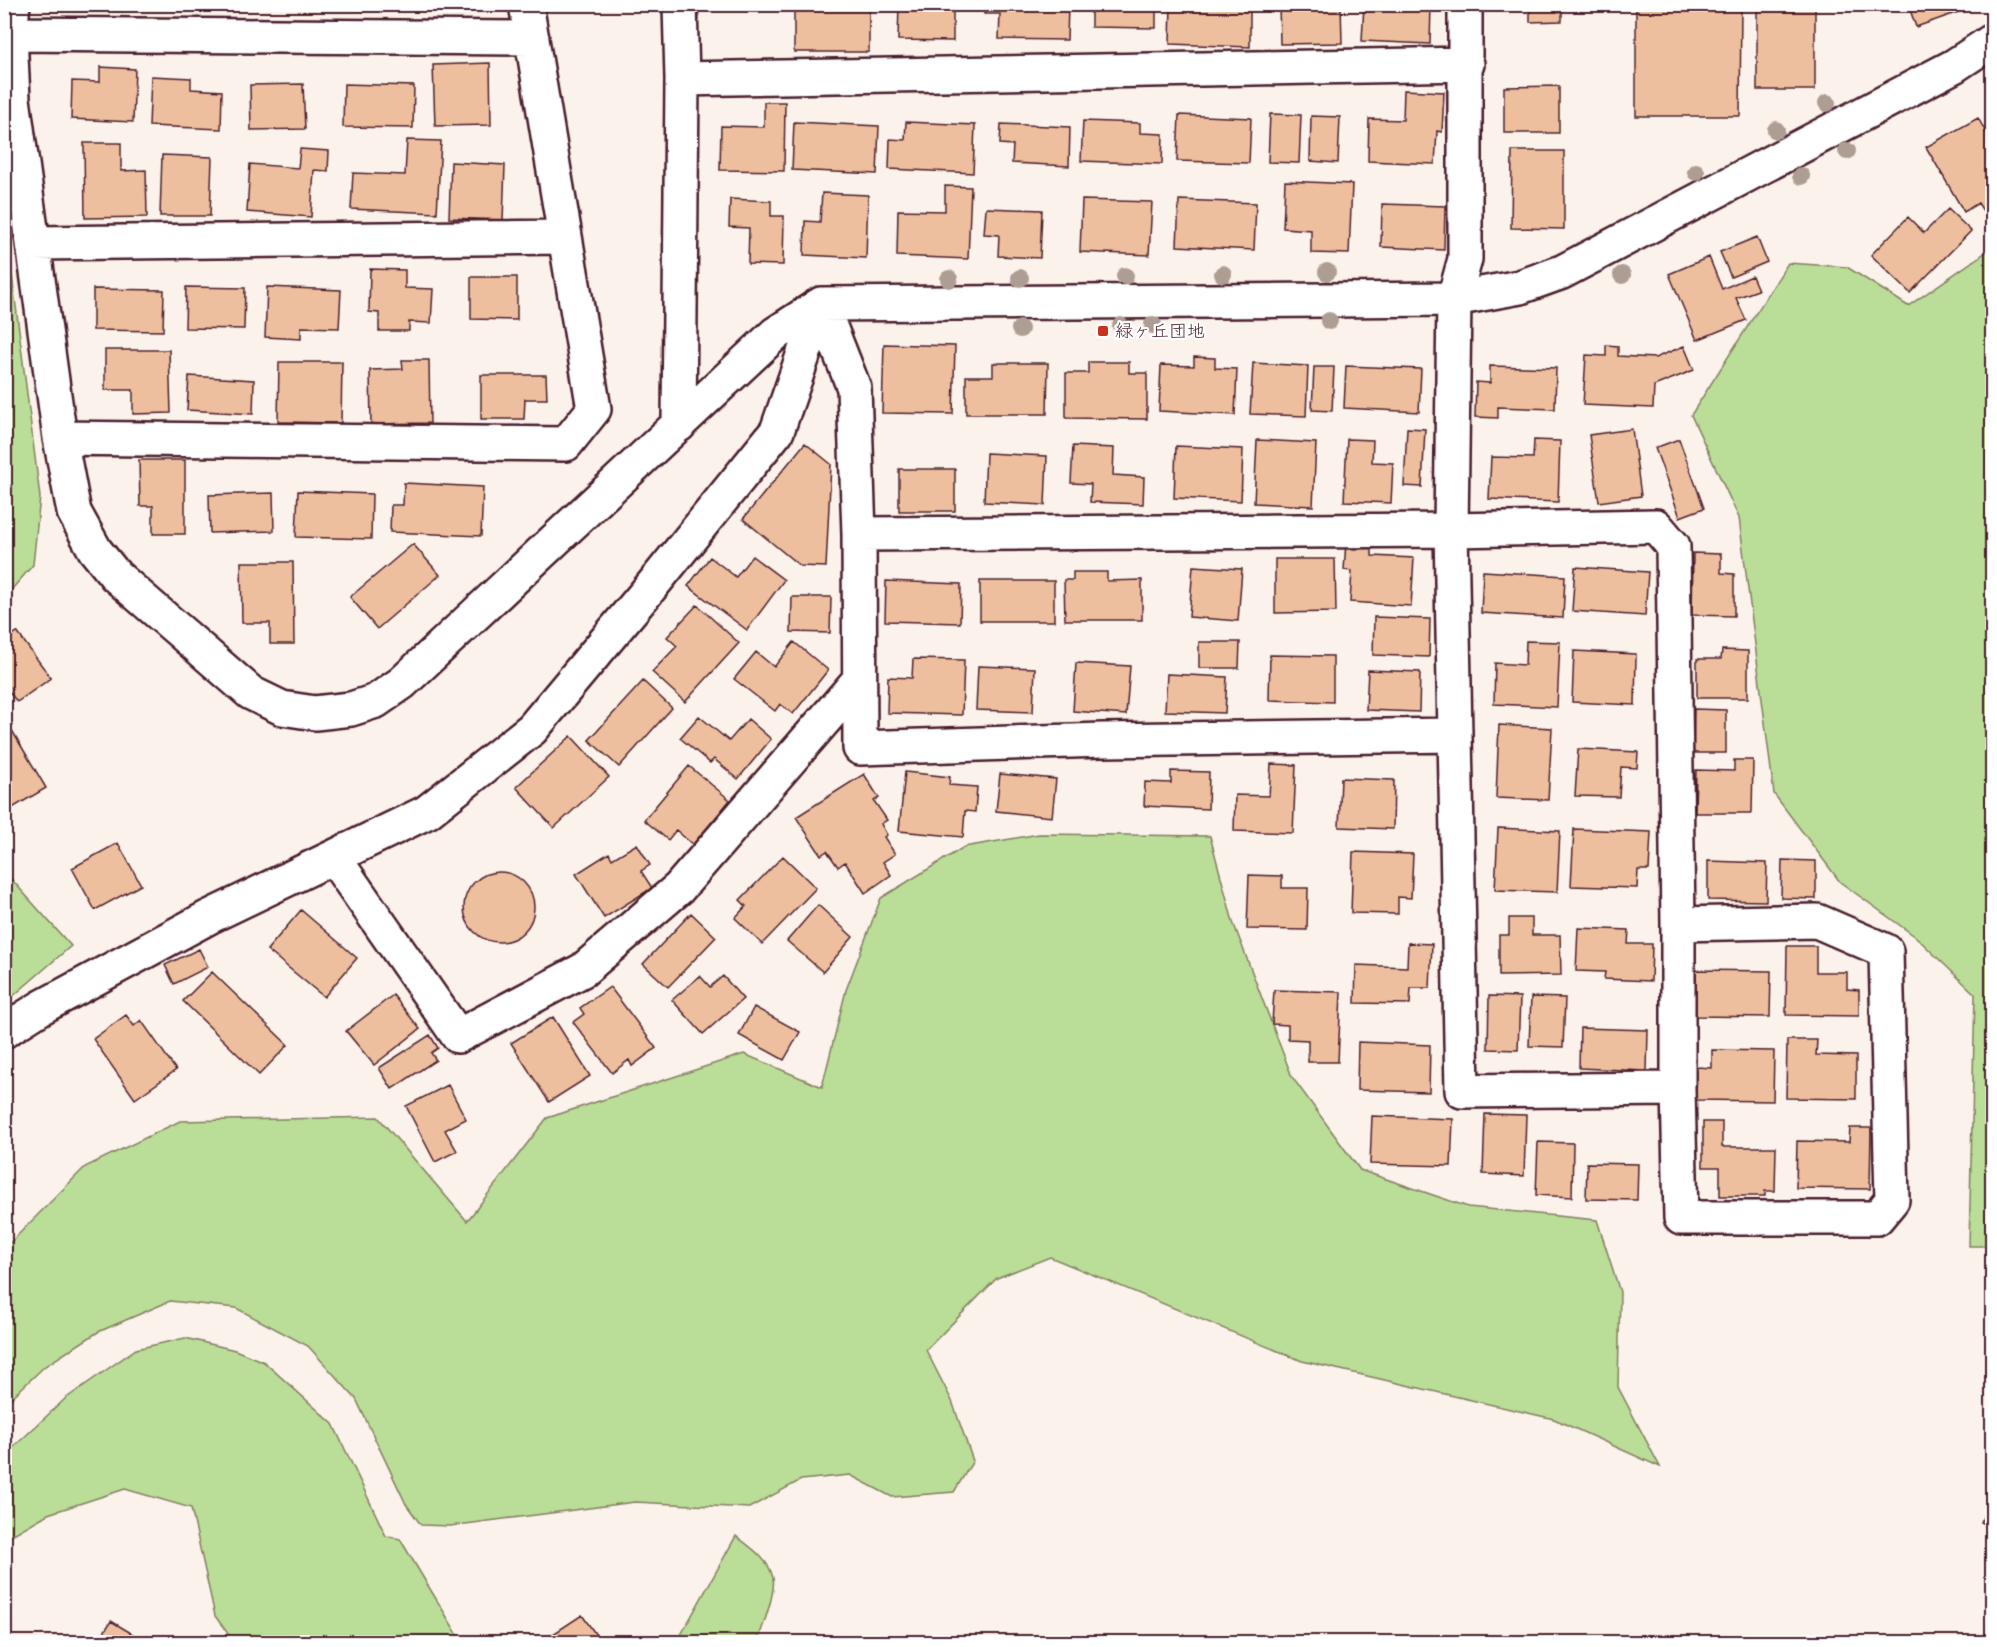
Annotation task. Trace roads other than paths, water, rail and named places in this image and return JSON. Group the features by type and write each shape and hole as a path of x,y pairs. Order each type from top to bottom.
{"street":[{"path":"60,438 566,444 594,409 526,4"},
{"path":"679,425 682,79 680,4"},
{"path":"1466,4 1465,259 1454,299 1451,530 1462,1091 1678,1089"},
{"path":"532,38 12,19 13,99 60,438 74,512 95,550 116,576 251,693 282,708 315,713 351,709 376,701 402,683 774,334 821,304 1454,299 1520,286 1562,272 1954,66 1992,41"},
{"path":"682,79 1467,64"},
{"path":"33,243 564,237"},
{"path":"821,304 854,388 859,534 860,748 1103,740 1455,735"},
{"path":"4,1031 42,1007 209,917 427,812 532,729 777,431 821,304"},
{"path":"859,534 1451,530 1656,526 1673,546 1681,1218 1877,1218 1892,1200 1886,951 1816,921 1678,924"},
{"path":"334,858 458,1036 583,970 679,888 859,680"}],"place":[{"name":"緑ヶ丘団地","path":"1103,331"}]}
